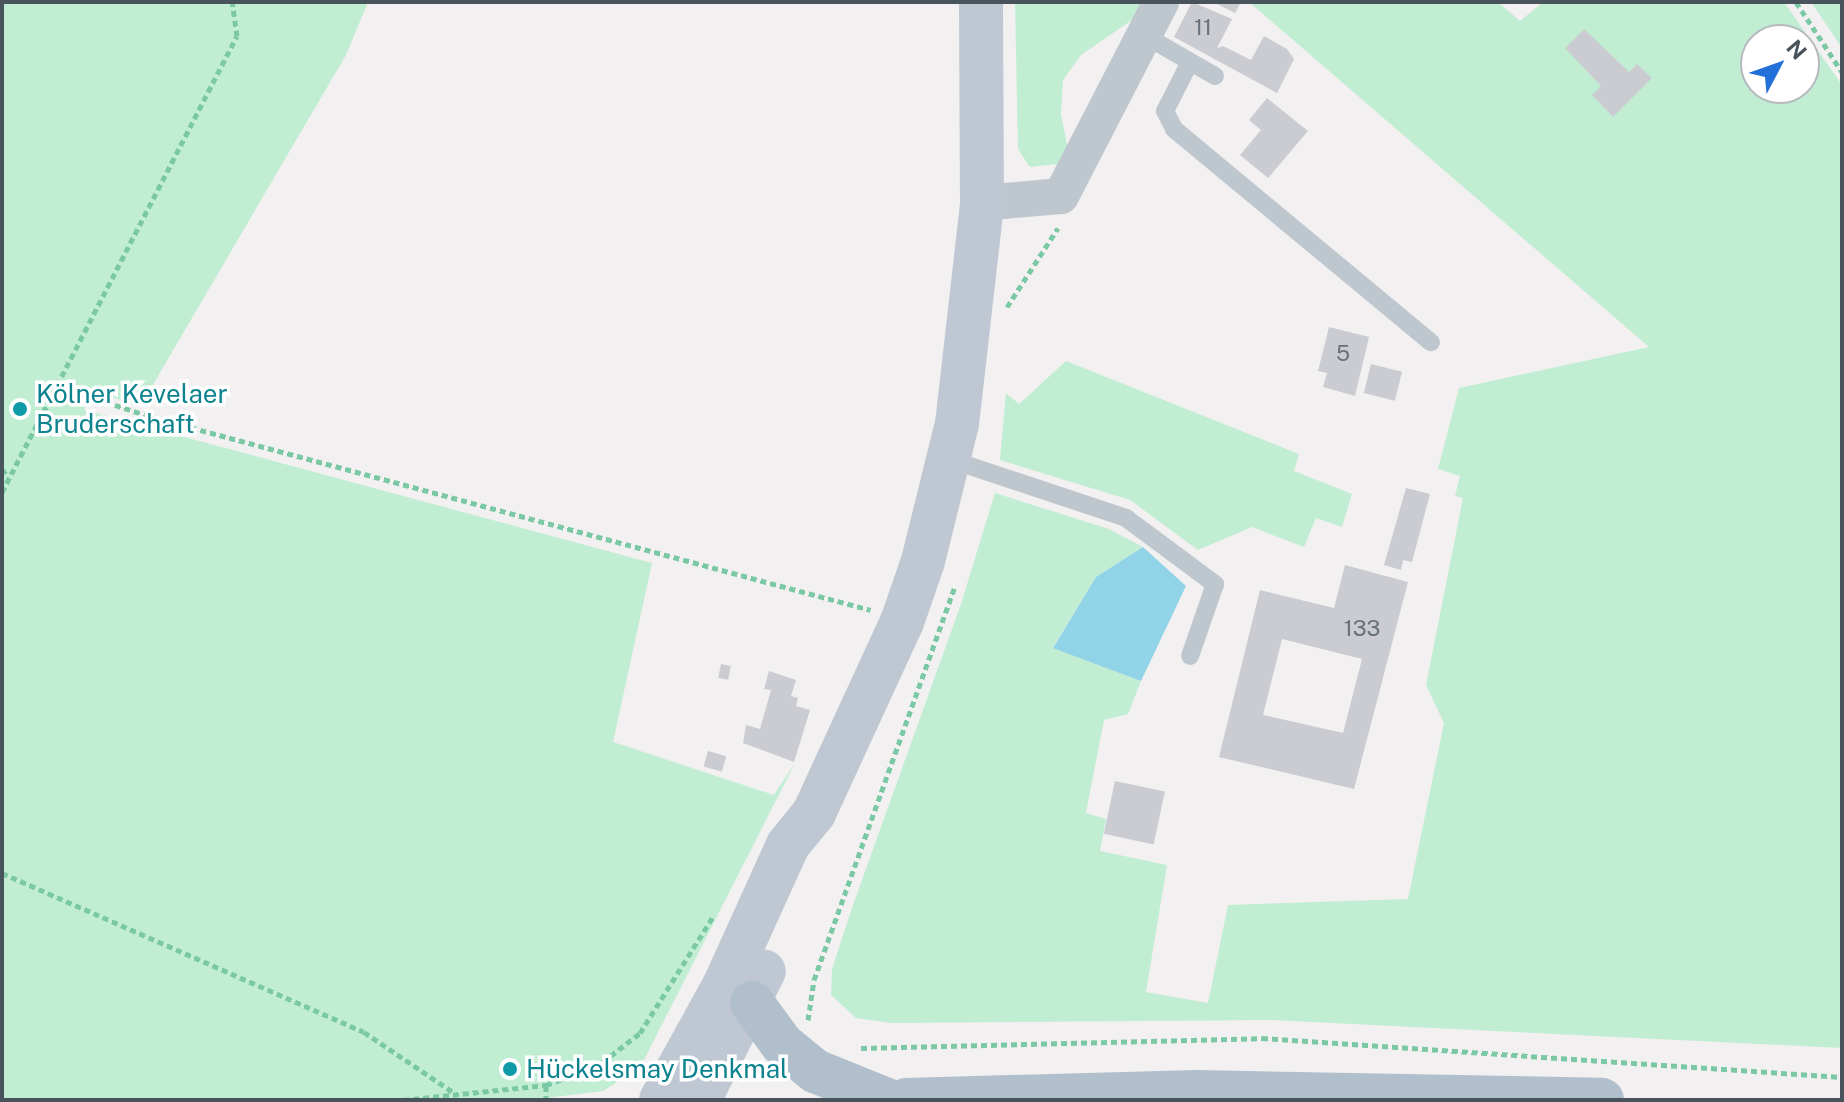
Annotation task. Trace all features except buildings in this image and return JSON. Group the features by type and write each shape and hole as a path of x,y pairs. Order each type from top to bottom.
{"main road":[{"path":"699,1100 752,1003 809,855 814,813 877,612 949,459 982,203 981,2"},
{"path":"661,1100 724,986 788,845 814,813"},
{"path":"752,1003 782,1044 815,1071 887,1100"},
{"path":"906,1100 1196,1092 1602,1100"}],"street":[{"path":"982,203 1061,196 1161,2"}],"lane":[{"path":"1144,35 1215,76"},
{"path":"1190,62 1165,111 1174,129 1431,342"},
{"path":"949,459 1126,518 1215,584 1190,656"}],"path":[{"path":"2,492 237,36 232,2"},
{"path":"1796,2 1842,72"},
{"path":"58,386 152,417 877,612"},
{"path":"2,469 8,477"},
{"path":"2,873 364,1032 456,1094"},
{"path":"403,1100 546,1085 595,1068 640,1033 714,915"},
{"path":"923,1049 1262,1038 1842,1077"},
{"path":"546,1085 546,1100"}],"green space":[{"path":"2,2 368,2 346,55 141,405 93,393 84,410 652,563 613,742 774,795 795,763 645,1058 635,1071 603,1091 530,1100 2,1100"},
{"path":"1015,2 1147,2 1142,13 1081,55 1063,80 1061,114 1068,150 1058,164 1030,167 1018,149"},
{"path":"1249,2 1498,2 1520,21 1543,2 1784,2 1799,24 1740,24 1740,104 1820,104 1820,54 1842,85 1842,1048 1271,1020 892,1023 856,1018 831,995 832,969 961,604 995,493 1109,529 1143,547 1096,577 1053,647 1141,681 1128,714 1104,720 1086,813 1106,819 1100,851 1167,865 1146,992 1208,1003 1228,905 1408,899 1444,723 1426,685 1463,498 1455,496 1460,476 1438,469 1459,388 1649,347"},
{"path":"1811,2 1842,2 1842,48"},
{"path":"1066,361 1299,454 1294,471 1352,494 1342,527 1316,518 1304,547 1252,527 1198,550 1130,500 1000,460 1006,393 1019,404"}],"water":[{"path":"1143,547 1186,586 1141,681 1053,648 1096,577"}],"place":[{"name":"Kölner Kevelaer Bruderschaft","path":"20,409"},
{"name":"Hückelsmay Denkmal","path":"510,1069"}]}
